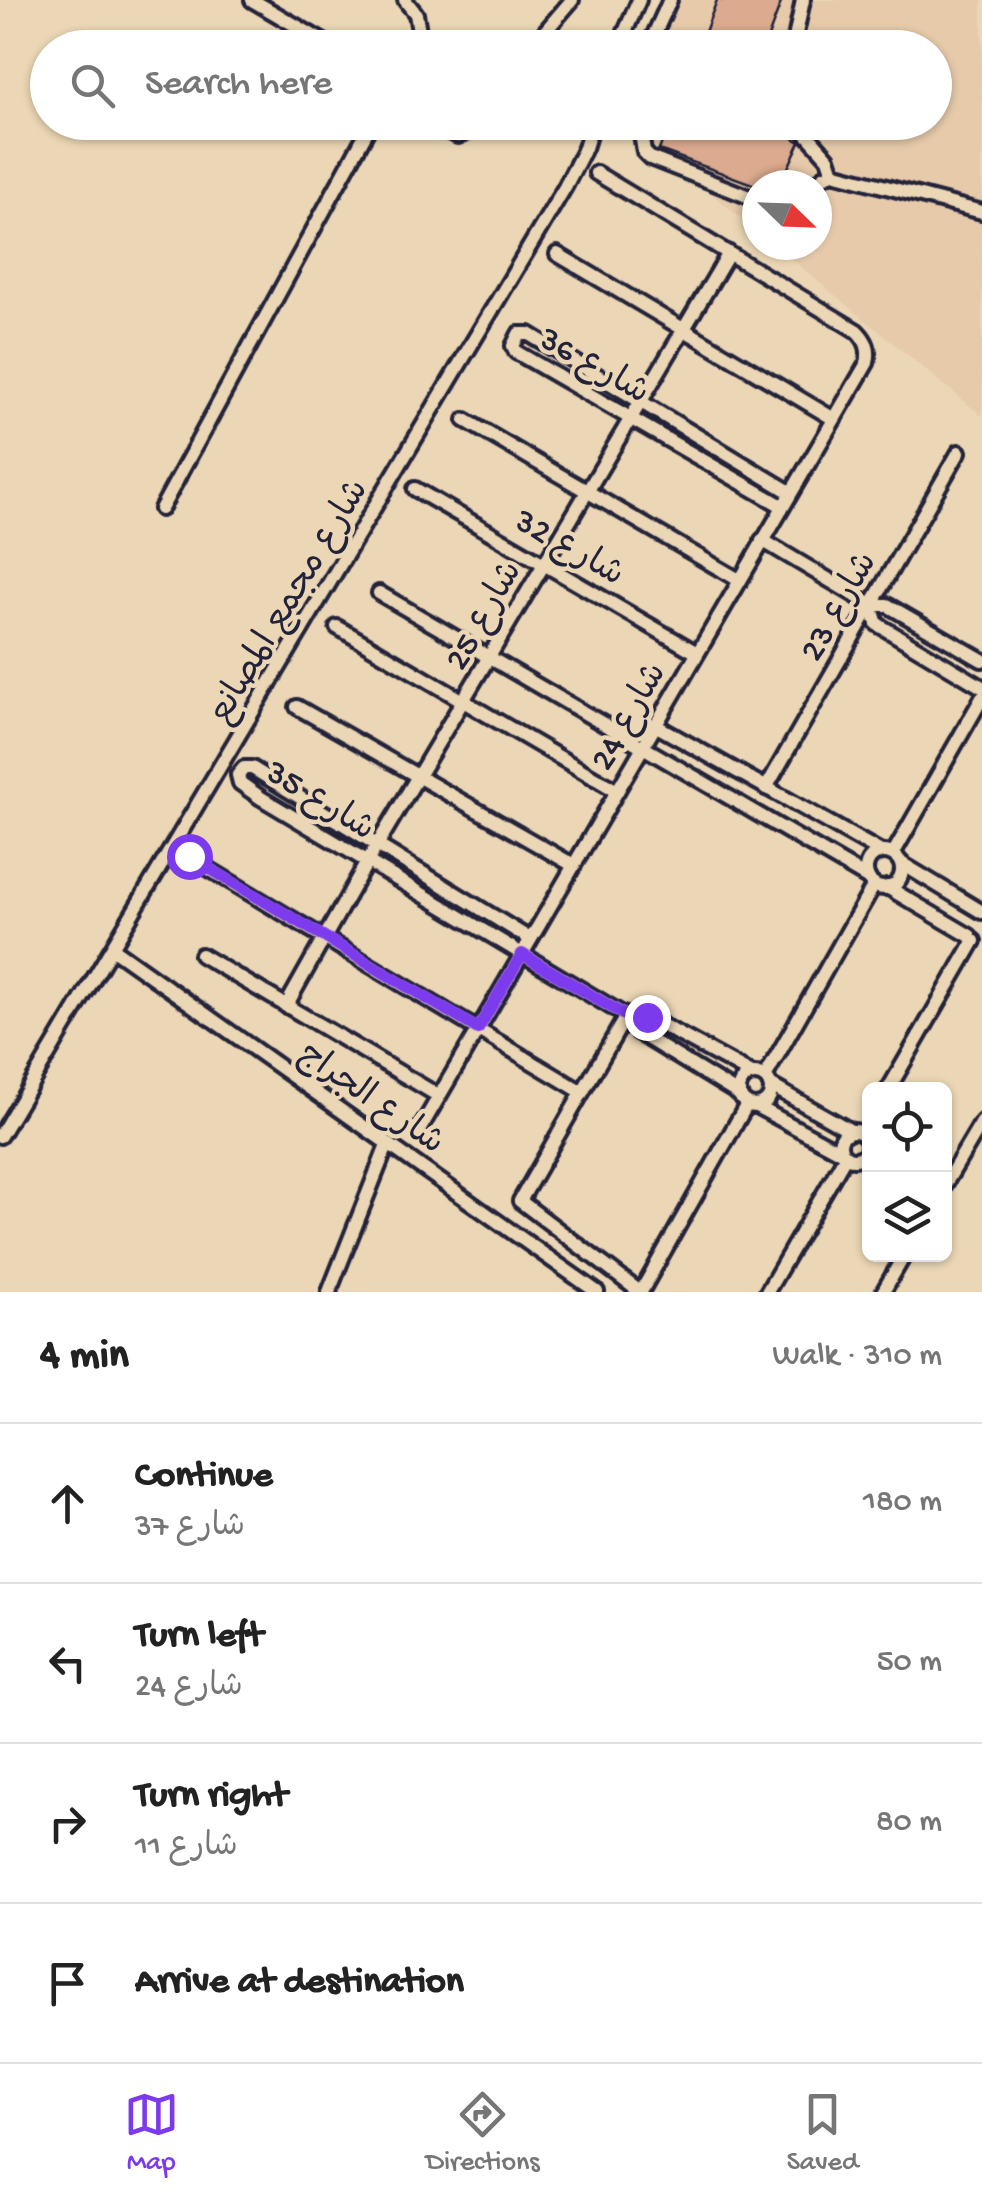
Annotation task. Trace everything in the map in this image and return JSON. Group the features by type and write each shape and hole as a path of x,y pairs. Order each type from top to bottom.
{"street":[{"path":"252,0 303,30"},
{"path":"406,0 416,14 419,30"},
{"path":"547,30 572,0"},
{"path":"626,30 640,0"},
{"path":"656,30 670,0"},
{"path":"796,30 804,0"},
{"path":"161,510 362,140"},
{"name":"شارع مجمع المصانع","path":"0,1136 571,177 586,140"},
{"path":"642,140 644,152 650,158 742,194"},
{"path":"812,140 828,158 833,174 982,212"},
{"path":"596,173 729,253"},
{"name":"شارع 25","path":"286,1006 367,862 729,253"},
{"name":"شارع 24","path":"420,1129 867,363 868,345 857,330 729,253"},
{"path":"557,254 834,418"},
{"name":"شارع 36","path":"782,506 516,352 513,346 519,334 529,334 790,492"},
{"path":"465,420 739,580"},
{"name":"شارع 23","path":"766,788 959,452"},
{"name":"شارع 32","path":"416,490 697,652"},
{"path":"762,540 871,605 887,605 982,660"},
{"path":"379,593 975,940"},
{"path":"871,605 876,624 982,686"},
{"path":"336,626 617,790"},
{"path":"982,674 982,686"},
{"path":"891,857 982,698"},
{"path":"297,707 574,865"},
{"path":"655,725 982,912 972,918 975,940 893,1082"},
{"name":"شارع 35","path":"530,939 252,768 244,768 238,775 246,788 626,1016"},
{"path":"189,856 582,1092"},
{"path":"877,883 866,872 870,859 891,857"},
{"path":"747,1101 766,1101 762,1079 877,883 901,876 891,857"},
{"name":"شارع الجراج","path":"113,949 597,1292"},
{"path":"201,955 439,1096"},
{"path":"747,1101 640,1292 522,1205 522,1192 626,1016 640,1013 862,1136"},
{"path":"626,1016 637,1032 747,1101 862,1163"},
{"path":"747,1101 740,1084 762,1079"},
{"name":"شارع مجمع المصانع","path":"0,1116 21,1103"},
{"path":"952,1173 982,1122"},
{"path":"767,1292 848,1156 842,1137 862,1137"},
{"path":"330,1292 388,1144"},
{"path":"848,1156 862,1155"},
{"path":"883,1292 900,1262"}],"shaded area":[{"path":"673,0 982,0 982,416 792,260 832,260 832,170 742,170 742,219 647,140 952,140 952,30 657,30"}],"building":[{"path":"717,0 782,0 771,30 706,30"},
{"path":"663,140 800,142 787,170 742,170 742,180 659,150"}],"route":[{"path":"189,856 478,1029 522,954 626,1016 640,1013 647,1017"}]}
